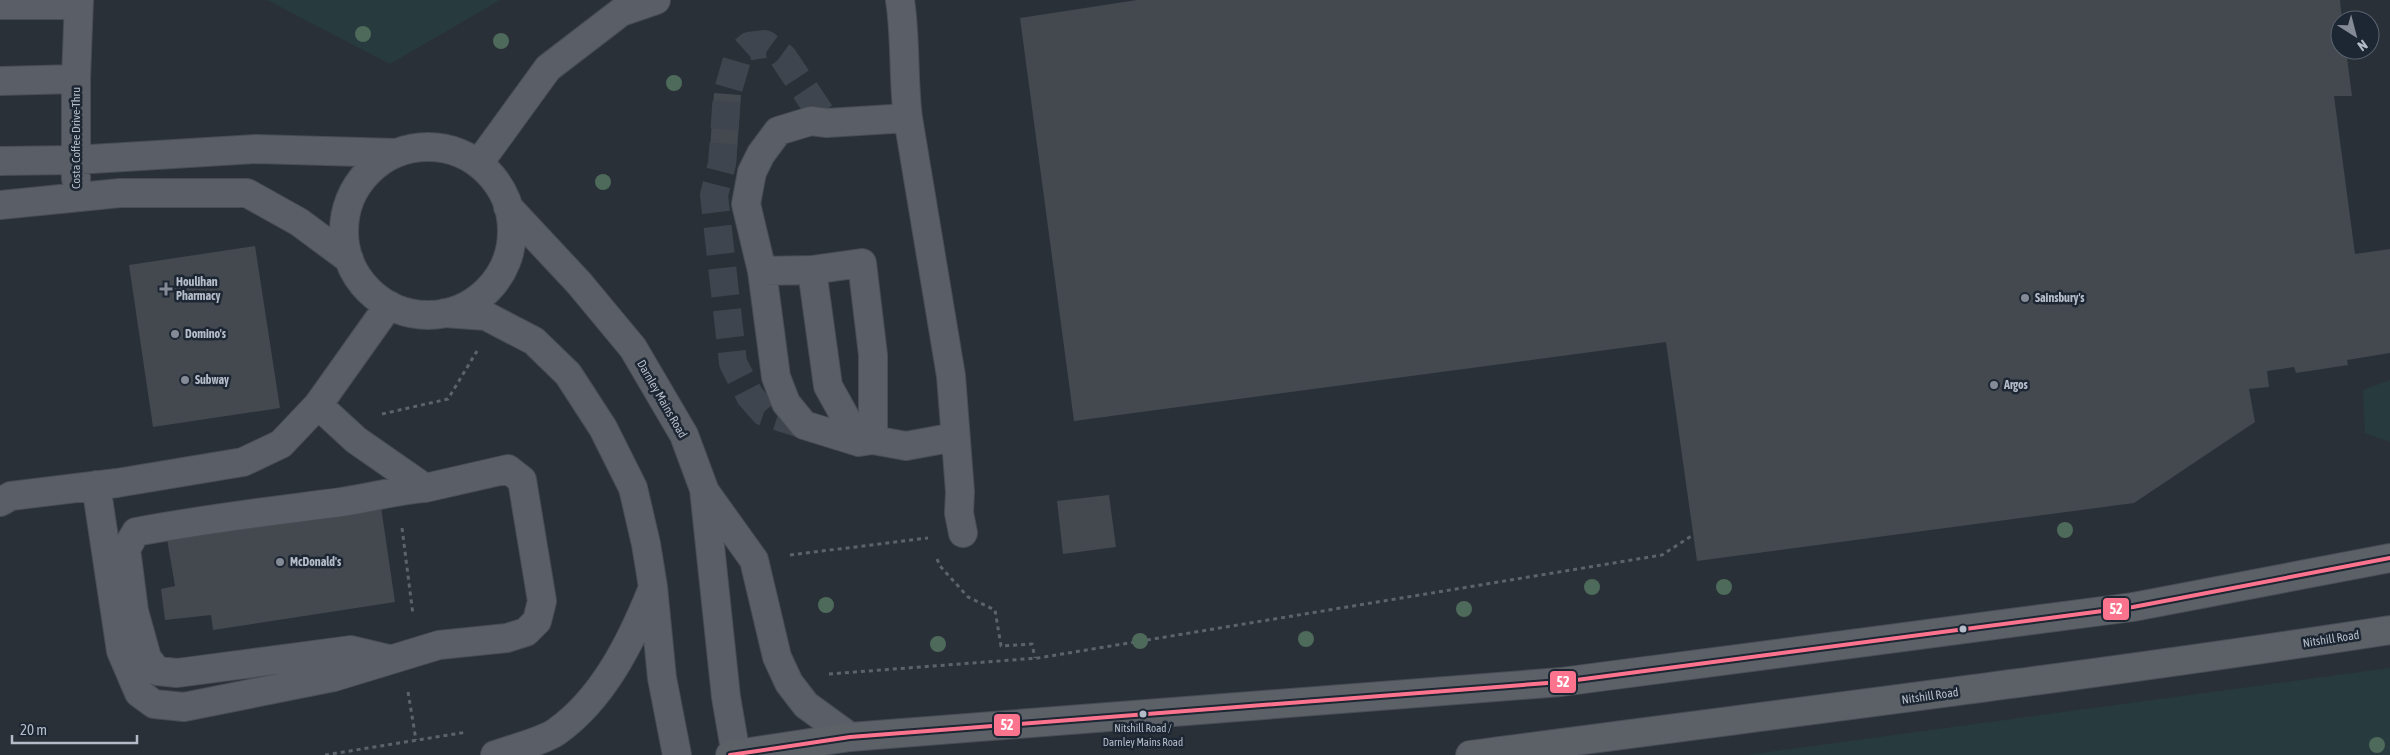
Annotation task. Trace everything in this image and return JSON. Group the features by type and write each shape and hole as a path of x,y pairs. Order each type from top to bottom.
{"main road":[{"path":"734,755 850,737 1561,682 2133,607 2390,558"},
{"name":"Nitshill Road","path":"1470,755 2193,660 2390,630"}],"street":[{"path":"900,0 903,20 904,91 951,376 960,492 959,513 963,533"},
{"path":"479,163 548,68 621,12 650,1"},
{"path":"0,5 78,2"},
{"name":"Costa Coffee Drive-Thru","path":"76,198 78,2"},
{"path":"0,81 76,79"},
{"path":"908,118 827,123 811,121 778,132 761,154 752,172 746,204 762,270 776,377 786,403 804,425 866,441 906,446 955,437"},
{"path":"0,161 75,160 256,149 396,153 424,147 453,150 479,163 497,182 508,207 512,234 506,262 492,285 471,303 445,313"},
{"path":"396,153 374,166 357,185 347,209 344,234 348,259 358,278 371,294 388,305 406,312 426,315 445,313 486,316 534,341 568,374 603,428 632,488 653,587 662,671 677,755"},
{"path":"0,205 120,193 247,194 299,222 348,259"},
{"name":"Darnley Mains Road","path":"508,207 579,283 633,348 684,435 704,490 734,755"},
{"path":"762,270 812,270 862,263 873,356 866,441"},
{"path":"812,270 828,386 866,441"},
{"path":"0,502 11,496 243,462 280,444 318,405 388,305"},
{"path":"318,405 356,440 424,488"},
{"path":"96,485 121,651 131,679 139,693 154,704 184,707 334,678 389,659 439,645 507,638 526,632 537,621 542,601 522,480 508,469 424,488 397,490 343,502 189,522 136,532 126,548 134,610 146,658 157,670 177,673 351,650 389,659"},
{"path":"704,490 754,560 777,657 789,683 806,706 850,737"},
{"path":"495,755 555,733 591,700 635,631 653,587"}],"path":[{"path":"377,420 382,414 448,399 468,363 499,323"},
{"path":"397,490 414,614 410,619"},
{"path":"782,556 963,533"},
{"path":"832,675 1035,658 1662,555 1693,535"},
{"path":"926,538 930,545"},
{"path":"933,552 940,566 968,597 995,610 1001,646 1032,644 1035,658"},
{"path":"407,684 416,740"},
{"path":"324,755 472,731"}],"green space":[{"path":"267,0 500,0 390,64"},
{"path":"2390,380 2390,442 2365,433 2363,390"},
{"path":"2390,668 2390,755 1746,755"}],"building":[{"name":"Sainsbury's","path":"1137,0 2340,0 2341,10 2330,10 2330,60 2347,60 2352,96 2334,96 2355,254 2390,249 2390,353 2347,360 2348,365 2296,373 2294,367 2267,371 2269,387 2249,389 2255,422 2134,503 1697,561 1666,342 1074,421 1020,18"},
{"path":"714,93 741,95 736,165 709,163"},
{"path":"255,246 280,408 153,427 129,265"},
{"path":"1109,495 1116,547 1063,554 1057,501"},
{"name":"McDonald's","path":"381,507 395,602 213,630 211,615 165,620 161,589 175,586 167,539"}],"tunnel":[{"path":"804,425 764,412 750,396 733,363 714,195 722,164 727,94 738,56 749,46 765,44 783,57 827,123"}],"transit line":[{"name":"52","path":"730,755 850,737 1561,682 2133,607 2390,558"}],"place":[{"name":"Houlihan Pharmacy","path":"166,289"},
{"name":"Sainsbury's","path":"2025,298"},
{"name":"Domino's","path":"175,334"},
{"name":"Subway","path":"185,380"},
{"name":"Argos","path":"1994,385"},
{"name":"McDonald's","path":"280,562"},
{"name":"Nitshill Road / Darnley Mains Road","path":"1143,714"}]}
